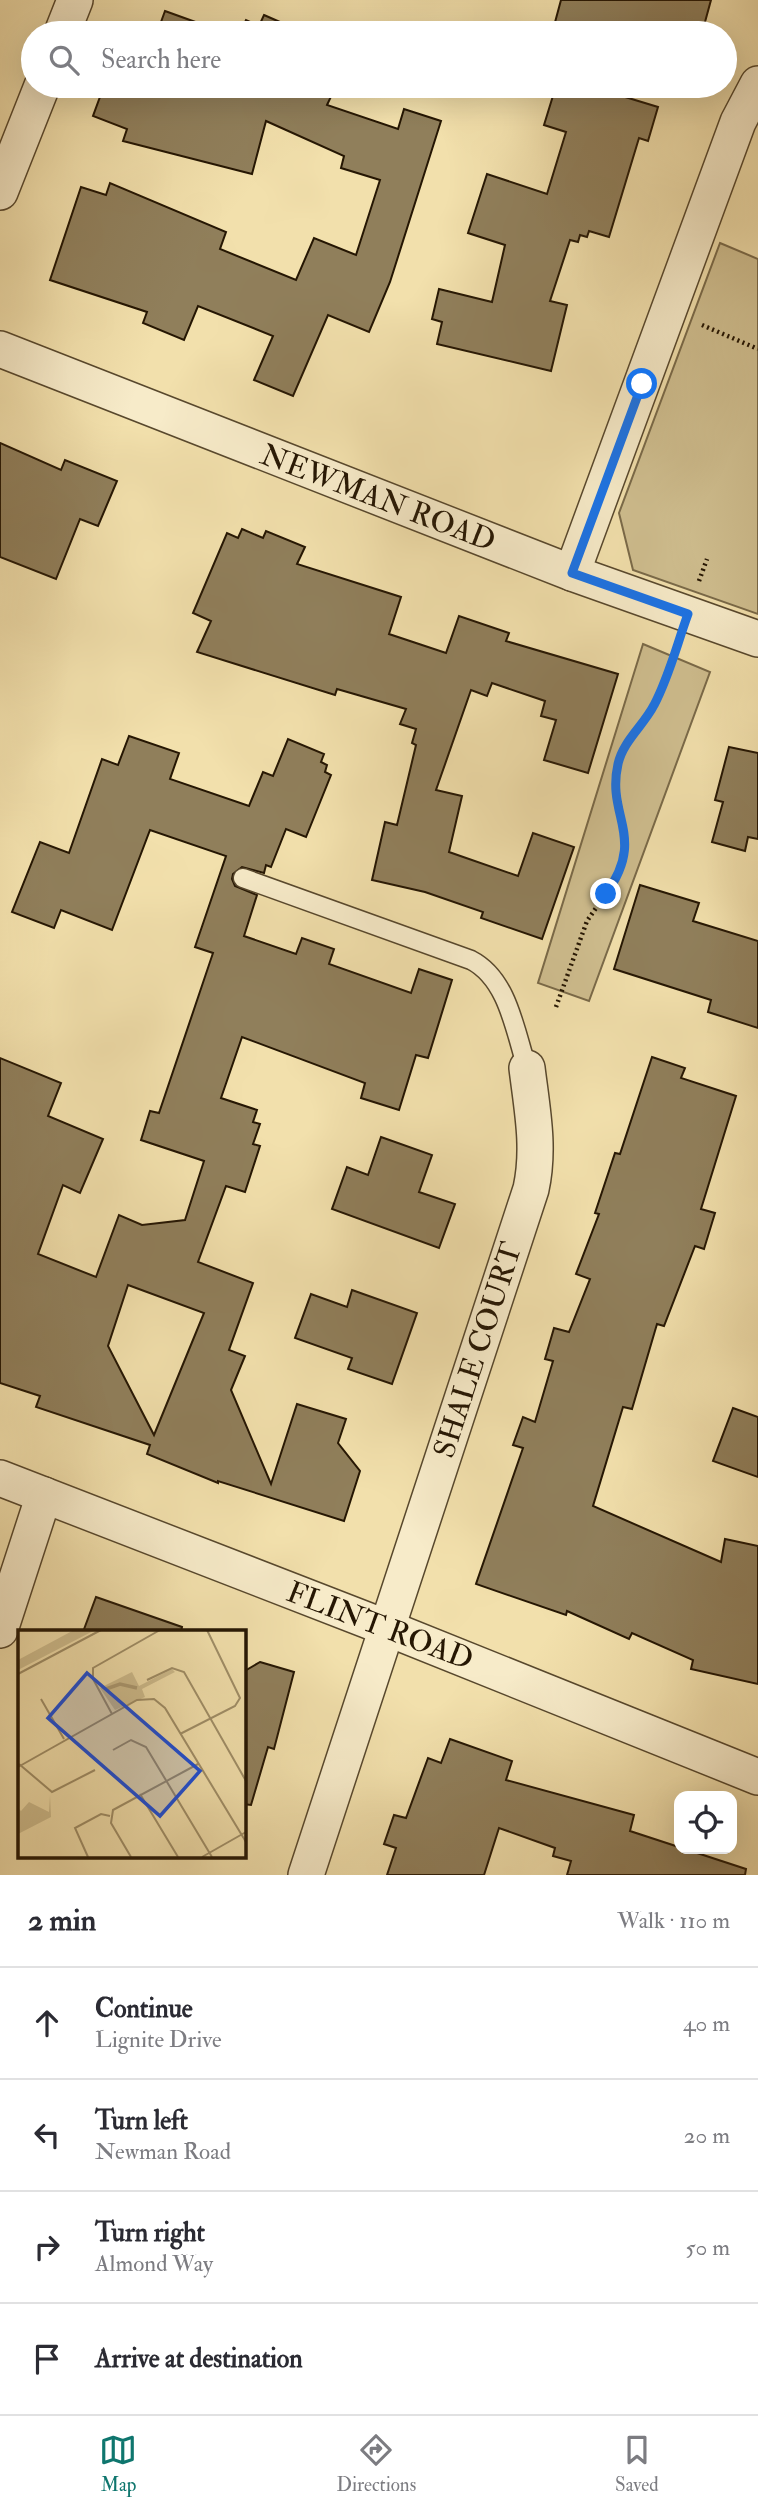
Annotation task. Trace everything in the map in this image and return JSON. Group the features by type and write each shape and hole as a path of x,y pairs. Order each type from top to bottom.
{"street":[{"path":"67,21 75,0"},
{"path":"572,573 728,148 758,84"},
{"path":"0,192 37,98"},
{"name":"NEWMAN ROAD","path":"0,349 572,573 758,639"},
{"name":"SHALE COURT","path":"306,1875 531,1189 536,1164 536,1142 527,1068"},
{"name":"FLINT ROAD","path":"0,1478 387,1628 758,1777"},
{"path":"0,1630 44,1495"}],"lane":[{"path":"243,878 485,967 507,1003 527,1068"}],"path":[{"path":"701,325 758,349"},
{"path":"556,1007 587,921 614,882 625,856 624,828 616,783 619,760 654,705 707,559"}],"shaded area":[{"path":"720,243 758,259 758,614 633,570 619,513"},
{"path":"643,644 710,672 589,1001 538,983"}],"building":[{"path":"561,0 711,0 705,21 555,21"},
{"path":"165,11 193,21 161,21"},
{"path":"264,15 278,21 261,21"},
{"path":"100,98 330,98 327,105 398,129 404,109 441,121 390,282 369,332 328,315 293,396 254,380 273,336 198,306 184,340 143,323 147,312 50,280 81,187 106,195 110,183 226,232 220,249 296,280 314,238 356,255 380,180 341,168 344,156 266,121 252,174 123,141 127,129 93,116"},
{"path":"552,98 628,98 658,107 648,141 639,138 609,237 589,231 587,237 580,235 578,242 570,240 550,301 567,305 551,371 437,344 442,322 432,319 439,289 492,302 505,245 468,233 487,174 547,194 566,132 544,125"},
{"path":"0,443 61,470 65,460 117,481 98,526 80,519 56,579 0,557"},
{"path":"242,529 263,538 266,531 305,547 297,564 401,597 389,634 446,653 459,616 509,633 506,641 618,674 588,773 544,760 556,720 541,716 545,701 492,683 487,696 471,690 436,790 462,796 449,852 518,876 533,833 574,847 542,939 481,918 483,912 425,892 372,880 385,822 397,825 416,745 412,743 416,729 400,724 406,709 337,689 335,695 197,652 211,621 193,613 227,533 238,538"},
{"path":"129,736 179,753 170,779 249,806 263,772 273,776 288,739 324,754 321,762 327,765 325,772 331,775 306,837 286,829 271,867 266,865 264,873 242,867 233,874 235,886 257,895 244,936 296,954 302,938 334,949 329,964 411,993 419,969 452,980 428,1058 416,1055 399,1110 361,1098 365,1083 242,1037 221,1098 257,1110 253,1122 260,1124 253,1144 260,1146 245,1192 226,1186 198,1262 253,1283 229,1350 245,1356 231,1390 271,1484 297,1404 346,1419 338,1443 360,1471 344,1521 218,1483 147,1454 150,1445 36,1407 40,1396 0,1383 0,1058 61,1083 48,1116 103,1139 80,1193 63,1185 38,1254 96,1277 119,1215 142,1225 185,1220 204,1161 141,1140 150,1111 159,1113 213,953 195,947 226,856 150,830 112,930 61,910 54,928 12,912 40,842 69,853 102,759 118,765","holes":["128,1285 204,1313 154,1435 108,1346"]},
{"path":"729,747 758,753 758,839 748,837 745,851 712,842 723,802 715,800"},
{"path":"640,885 699,903 693,921 758,941 758,1028 708,1012 711,1000 614,969"},
{"path":"652,1057 685,1068 681,1078 736,1096 701,1209 715,1213 704,1249 695,1246 664,1326 657,1324 632,1409 623,1407 593,1506 721,1562 725,1539 758,1546 758,1684 691,1669 693,1660 632,1633 629,1639 567,1611 566,1615 476,1584 523,1448 513,1445 523,1417 535,1422 553,1361 545,1359 554,1328 569,1332 590,1279 576,1274 599,1214 595,1213 615,1153 620,1154"},
{"path":"381,1137 432,1155 419,1192 455,1204 439,1248 332,1209 347,1167 368,1175"},
{"path":"352,1290 417,1313 392,1384 348,1369 352,1358 295,1338 311,1294 347,1307"},
{"path":"733,1408 758,1417 758,1477 713,1461"},
{"path":"96,1597 182,1627 181,1630 84,1630"},
{"path":"260,1662 294,1672 274,1749 268,1747 251,1805 245,1804 245,1671"},
{"path":"450,1739 512,1761 506,1780 634,1815 630,1831 674,1845 674,1854 700,1854 746,1869 745,1875 567,1875 571,1861 553,1856 555,1848 499,1828 484,1875 387,1875 396,1848 384,1844 394,1815 406,1818 428,1758 441,1763"}],"route":[{"path":"606,894 621,871 625,856 624,828 616,783 619,760 654,705 688,614 572,573 642,384"}]}
